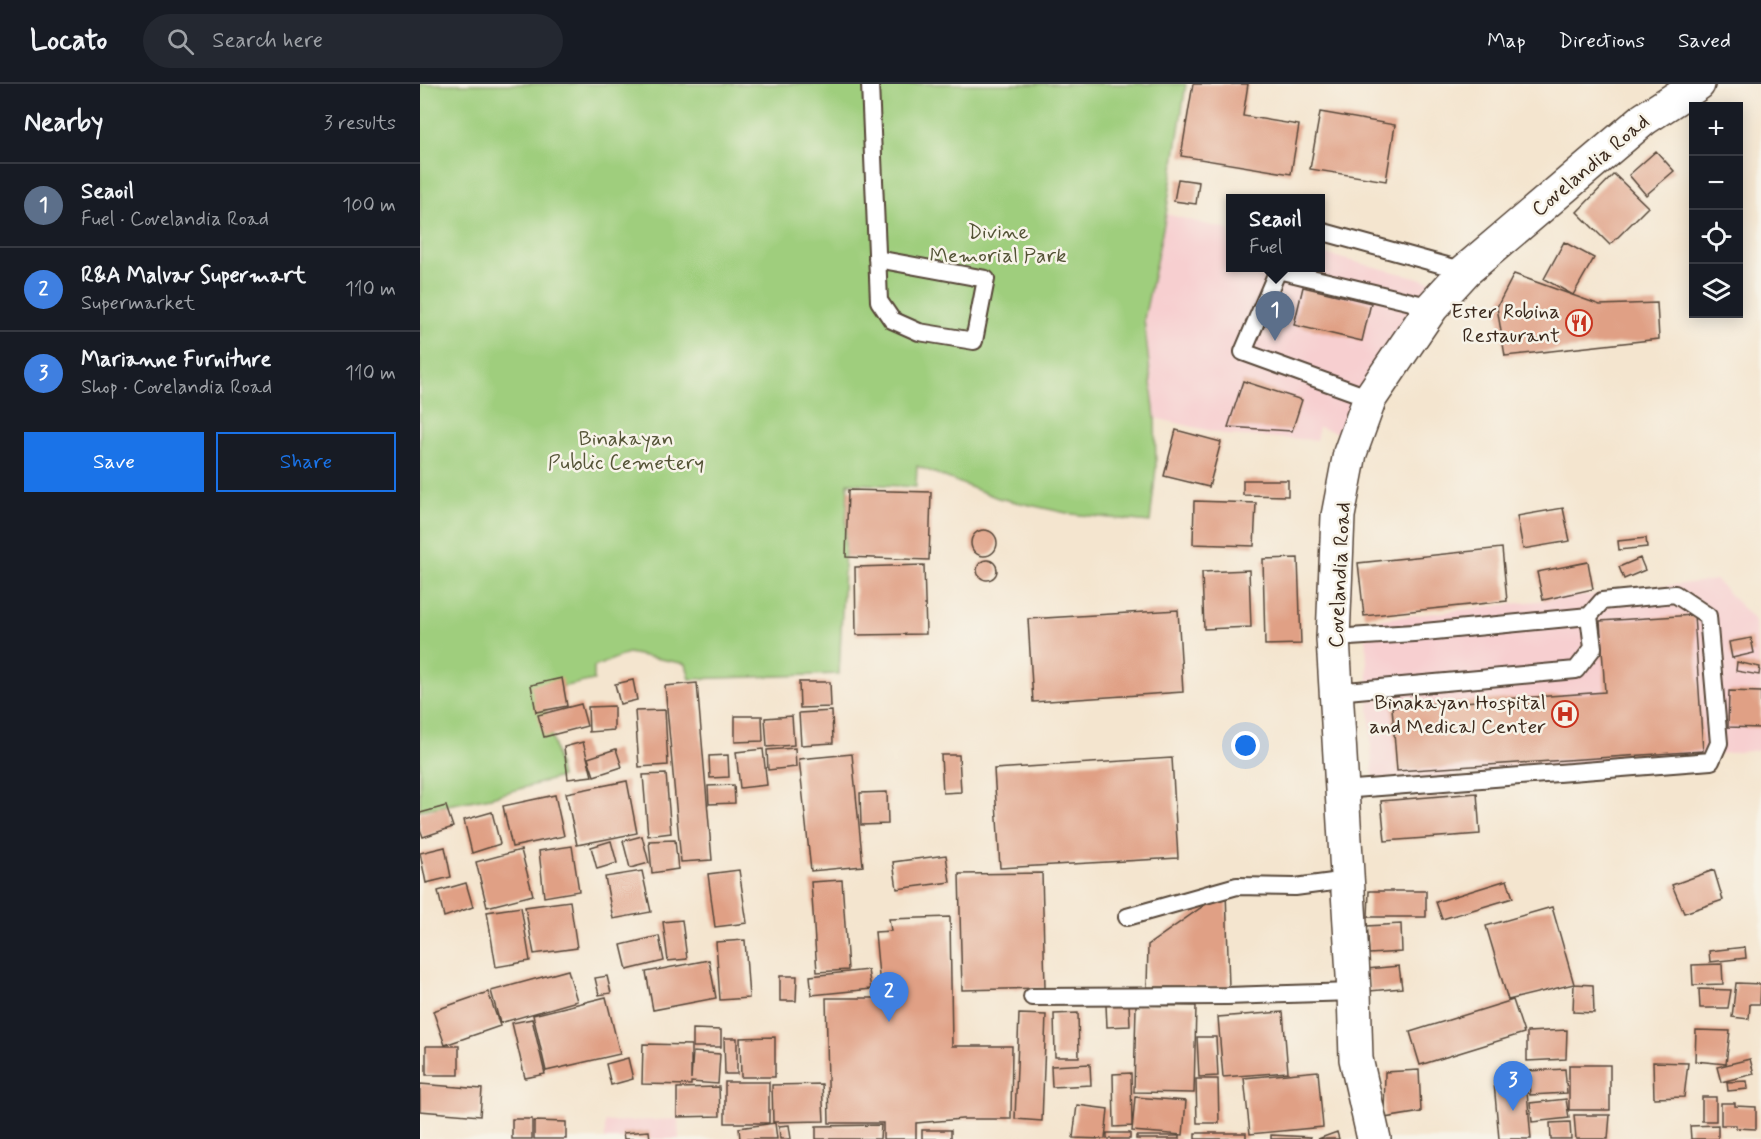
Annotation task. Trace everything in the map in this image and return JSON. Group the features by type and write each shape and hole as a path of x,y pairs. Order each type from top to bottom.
{"main road":[{"name":"Covelandia Road","path":"1374,1139 1356,1059 1334,638 1338,516 1350,453 1370,398 1432,307 1465,271 1644,119 1698,84"}],"lane":[{"path":"870,84 877,260 879,301 892,320 919,332 974,341 986,279 877,260"},
{"path":"1325,232 1465,271"},
{"path":"1277,272 1243,352 1370,398"},
{"path":"1286,272 1432,307"},
{"path":"1334,638 1414,633 1589,616 1602,600 1676,594 1708,616 1719,743 1711,760 1342,790"},
{"path":"1336,692 1576,670 1593,648 1589,616"},
{"path":"1127,916 1237,886 1295,887 1348,880"},
{"path":"1032,997 1227,996 1354,992"}],"shaded area":[{"path":"1166,214 1226,229 1226,272 1325,272 1325,254 1450,286 1351,437 1319,427 1316,440 1228,435 1155,418 1144,319"},
{"name":"Binakayan Hospital and Medical Center","path":"1716,580 1755,621 1761,679 1761,750 1373,784 1365,621"},
{"path":"678,1119 679,1139 605,1139 605,1122"}],"green space":[{"path":"420,84 1186,84 1166,214 1144,319 1155,418 1156,468 1150,522 1071,514 998,498 917,466 916,487 848,483 839,674 690,679 686,664 628,653 594,667 594,680 542,691 561,777 491,797 420,810"}],"building":[{"path":"1193,84 1248,84 1243,116 1299,125 1291,174 1181,156"},
{"path":"1320,112 1395,125 1386,181 1310,169"},
{"path":"1656,151 1674,171 1646,195 1629,175"},
{"path":"1614,174 1648,207 1610,245 1577,212"},
{"path":"1178,179 1199,182 1196,204 1174,201"},
{"path":"1564,242 1594,258 1573,295 1544,279"},
{"name":"Ester Robina Restaurant","path":"1514,274 1600,305 1657,303 1659,339 1505,356 1497,307"},
{"path":"1303,287 1371,303 1362,341 1294,325"},
{"path":"1243,381 1302,400 1292,431 1228,427"},
{"path":"1176,430 1221,442 1209,487 1164,476"},
{"path":"1243,480 1288,480 1288,496 1243,495"},
{"path":"848,490 931,492 929,560 846,557"},
{"path":"1194,501 1256,503 1254,546 1193,544"},
{"path":"1563,508 1570,541 1523,549 1517,516"},
{"path":"984,530 993,534 997,543 993,552 984,556 975,552 971,543 975,534"},
{"path":"1646,538 1647,547 1619,550 1618,541"},
{"path":"1502,548 1507,601 1364,616 1358,563"},
{"path":"1298,558 1301,644 1265,645 1263,559"},
{"path":"1640,558 1645,570 1624,579 1619,567"},
{"path":"987,560 994,563 997,570 994,577 987,580 980,577 977,570 980,563"},
{"path":"1588,562 1593,589 1543,600 1537,572"},
{"path":"924,565 926,634 856,635 855,567"},
{"path":"1249,570 1251,627 1204,629 1202,572"},
{"path":"1178,610 1183,692 1033,702 1028,619"},
{"path":"1694,615 1703,751 1397,771 1392,707 1605,692 1600,621"},
{"path":"1751,638 1754,653 1732,658 1729,642"},
{"path":"1737,662 1760,667 1759,675 1736,671"},
{"path":"562,678 567,706 536,712 531,685"},
{"path":"633,680 637,700 620,704 615,684"},
{"path":"799,682 830,682 831,707 800,708"},
{"path":"697,683 712,860 681,862 665,686"},
{"path":"1729,691 1761,692 1761,728 1728,727"},
{"path":"581,704 587,726 544,737 538,715"},
{"path":"614,706 614,730 589,732 588,707"},
{"path":"665,710 668,765 639,767 635,711"},
{"path":"832,711 833,743 801,745 799,713"},
{"path":"735,716 762,716 763,741 735,742"},
{"path":"792,716 794,745 767,747 765,718"},
{"path":"583,742 592,776 568,779 564,747"},
{"path":"795,748 796,767 768,770 767,750"},
{"path":"616,749 622,767 594,776 588,758"},
{"path":"763,749 767,785 740,788 736,752"},
{"path":"852,754 863,866 811,871 799,759"},
{"path":"728,755 729,777 710,778 709,756"},
{"path":"941,755 959,755 961,792 943,793"},
{"path":"1172,758 1178,858 1000,868 994,769"},
{"path":"666,774 671,833 648,836 643,775"},
{"path":"627,781 637,833 577,845 566,793"},
{"path":"734,785 735,803 709,804 708,786"},
{"path":"887,792 888,824 861,825 860,793"},
{"path":"1477,793 1480,834 1385,841 1381,801"},
{"path":"555,795 564,836 512,847 503,806"},
{"path":"446,806 453,827 423,837 420,829 420,813"},
{"path":"492,812 500,844 472,853 464,820"},
{"path":"642,836 649,863 630,868 623,841"},
{"path":"675,840 678,869 652,873 649,841"},
{"path":"611,841 617,863 597,869 591,847"},
{"path":"572,846 579,891 544,897 539,851"},
{"path":"445,847 451,877 426,883 420,853"},
{"path":"521,850 533,895 487,907 476,862"},
{"path":"946,855 950,882 897,889 893,862"},
{"path":"739,870 747,923 715,927 708,874"},
{"path":"1714,870 1723,900 1684,913 1672,885"},
{"path":"642,871 651,912 613,919 605,877"},
{"path":"1042,873 1045,988 962,990 959,874"},
{"path":"842,880 848,970 817,972 811,882"},
{"path":"1507,880 1513,898 1442,919 1436,902"},
{"path":"466,883 473,907 444,917 438,891"},
{"path":"1226,890 1229,988 1147,987 1148,945"},
{"path":"1369,891 1426,891 1426,917 1368,917"},
{"path":"570,901 577,948 534,954 525,907"},
{"path":"521,907 530,961 496,967 487,912"},
{"path":"1552,907 1574,984 1508,1000 1486,926"},
{"path":"950,917 952,1046 1012,1046 1011,1119 962,1119 916,1123 916,1139 883,1139 883,1123 829,1123 826,998 881,998 875,932 891,931 889,919"},
{"path":"682,920 687,959 668,961 663,922"},
{"path":"1401,924 1402,952 1369,954 1367,926"},
{"path":"659,936 664,961 627,970 621,945"},
{"path":"745,940 749,998 720,1000 716,942"},
{"path":"1745,947 1746,958 1710,962 1709,951"},
{"path":"709,960 716,998 653,1010 646,972"},
{"path":"1722,964 1723,984 1693,985 1692,965"},
{"path":"1399,966 1402,988 1370,991 1367,969"},
{"path":"568,970 577,1001 500,1023 491,991"},
{"path":"868,970 871,989 812,995 810,976"},
{"path":"607,976 611,993 599,995 595,978"},
{"path":"780,976 797,976 796,1001 780,1001"},
{"path":"1736,983 1761,984 1760,1004 1750,1004 1749,1019 1732,1017"},
{"path":"1574,984 1593,985 1594,1013 1573,1012"},
{"path":"1699,989 1731,990 1728,1008 1700,1008"},
{"path":"488,992 500,1026 445,1045 433,1011"},
{"path":"606,997 620,1054 546,1071 533,1015"},
{"path":"1513,1000 1524,1033 1420,1065 1410,1032"},
{"path":"1129,1003 1130,1026 1107,1027 1106,1005"},
{"path":"1136,1005 1196,1006 1194,1093 1134,1092"},
{"path":"1283,1012 1288,1072 1223,1077 1218,1017"},
{"path":"1078,1013 1079,1057 1055,1057 1054,1014"},
{"path":"1019,1014 1046,1015 1042,1121 1015,1119"},
{"path":"532,1019 545,1074 525,1078 512,1023"},
{"path":"693,1029 721,1030 721,1047 693,1047"},
{"path":"1567,1030 1566,1059 1527,1061 1527,1032"},
{"path":"1696,1030 1730,1031 1726,1064 1695,1061"},
{"path":"775,1037 775,1077 741,1077 740,1038"},
{"path":"1197,1037 1216,1037 1218,1076 1199,1077"},
{"path":"724,1038 737,1038 737,1074 725,1074"},
{"path":"643,1044 691,1045 691,1079 693,1052 720,1054 718,1084 691,1082 691,1085 642,1084"},
{"path":"426,1046 459,1046 459,1075 426,1075"},
{"path":"628,1058 633,1079 611,1085 606,1064"},
{"path":"1750,1059 1754,1074 1721,1082 1717,1067"},
{"path":"1653,1062 1688,1063 1684,1097 1654,1098"},
{"path":"1090,1064 1091,1085 1052,1087 1051,1066"},
{"path":"1569,1065 1610,1065 1610,1110 1569,1110"},
{"path":"1565,1069 1567,1093 1530,1095 1528,1071"},
{"path":"1419,1070 1421,1112 1384,1118 1385,1072"},
{"path":"1318,1071 1323,1127 1250,1134 1244,1078"},
{"path":"1131,1073 1132,1126 1114,1127 1113,1074"},
{"path":"1196,1079 1218,1079 1219,1123 1197,1123"},
{"path":"1526,1080 1531,1139 1499,1139 1494,1083"},
{"path":"1747,1081 1748,1089 1728,1091 1727,1082"},
{"path":"725,1082 769,1082 769,1123 725,1123"},
{"path":"420,1084 482,1089 480,1116 420,1111"},
{"path":"822,1084 824,1121 773,1122 772,1085"},
{"path":"719,1087 720,1116 677,1117 677,1088"},
{"path":"1135,1097 1186,1101 1183,1135 1132,1131"},
{"path":"1702,1097 1716,1097 1716,1121 1702,1121"},
{"path":"1566,1099 1569,1118 1532,1122 1530,1103"},
{"path":"1721,1103 1756,1107 1756,1129 1721,1125"},
{"path":"1077,1105 1108,1109 1105,1139 1073,1138"},
{"path":"1574,1115 1610,1115 1608,1139 1576,1139"},
{"path":"512,1119 532,1119 532,1139 512,1139"},
{"path":"534,1121 566,1122 566,1139 534,1139"},
{"path":"1570,1122 1571,1139 1551,1139 1550,1123"},
{"path":"775,1123 777,1139 740,1139 739,1128"},
{"path":"789,1125 791,1139 780,1139 779,1126"},
{"path":"881,1125 880,1139 816,1139 816,1126"},
{"path":"1718,1125 1718,1139 1691,1139 1690,1126"},
{"path":"922,1130 951,1130 951,1139 922,1139"},
{"path":"649,1131 650,1139 624,1139 623,1133"},
{"path":"1337,1132 1339,1139 1318,1139"},
{"path":"1107,1133 1130,1133 1130,1139 1107,1139"},
{"path":"1195,1133 1246,1133 1246,1139 1195,1139"},
{"path":"1271,1135 1311,1137 1310,1139 1271,1139"},
{"path":"1136,1136 1179,1136 1179,1139 1136,1139"}],"place":[{"name":"Ester Robina Restaurant","path":"1579,323"},
{"name":"Seaoil","path":"1275,341"},
{"name":"Binakayan Hospital and Medical Center","path":"1565,714"},
{"name":"R&A Malvar Supermart","path":"889,1022"},
{"name":"Marianne Furniture","path":"1513,1111"}],"park label":[{"name":"Divine Memorial Park","path":"998,243"},
{"name":"Binakayan Public Cemetery","path":"626,450"}]}
